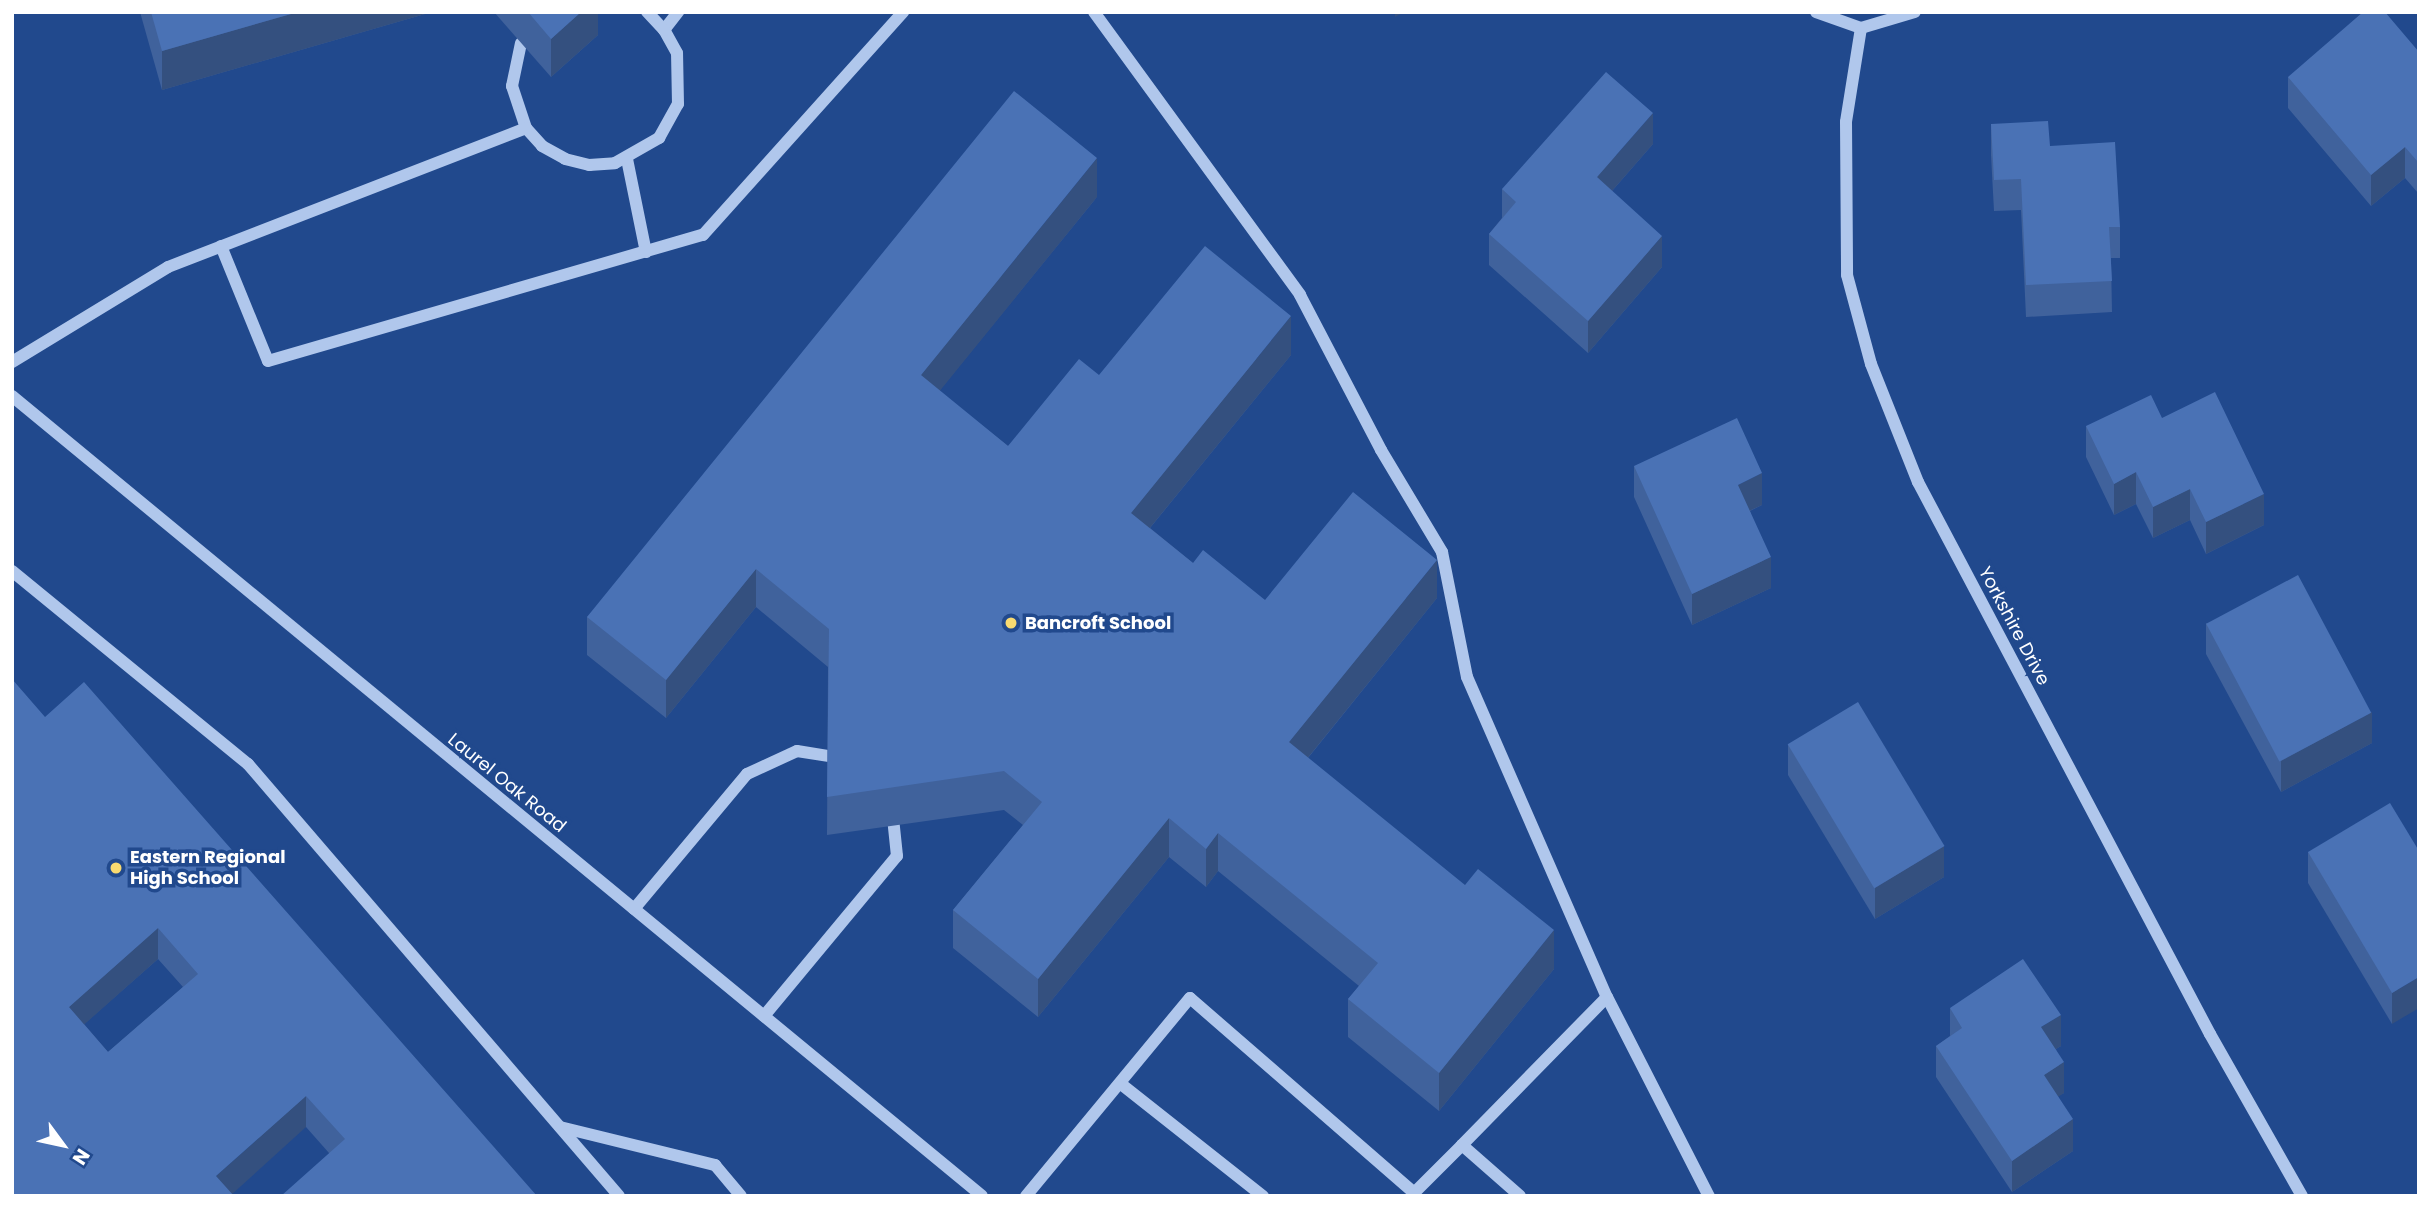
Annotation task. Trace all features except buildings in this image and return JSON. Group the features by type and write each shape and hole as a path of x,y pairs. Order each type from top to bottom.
{"street":[{"path":"521,43 512,86 526,128 542,146 565,159 589,165 627,159 659,138 678,104 680,65 664,30 646,12"},
{"path":"664,30 678,12"},
{"path":"220,246 268,361 703,235 903,12"},
{"path":"1094,12 1300,295 1381,450 1442,552 1467,677 1607,997 1709,1196"},
{"path":"1816,12 1861,28 1915,12"},
{"name":"Yorkshire Drive","path":"1861,28 1846,122 1847,275 1871,364 1918,482 2210,1034 2302,1196"},
{"path":"12,362 168,267 526,128"},
{"path":"627,159 646,252"},
{"name":"Laurel Oak Road","path":"12,396 982,1196"},
{"path":"12,571 248,764 619,1196"},
{"path":"634,909 747,774 797,751 828,756"},
{"path":"764,1016 897,856 894,825"},
{"path":"1026,1196 1190,998 1414,1194 1607,997"},
{"path":"1121,1084 1263,1196"},
{"path":"560,1127 715,1165 741,1196"},
{"path":"1462,1145 1520,1196"}],"place":[{"name":"Bancroft School","path":"1011,623"},
{"name":"Eastern Regional High School","path":"116,868"}]}
